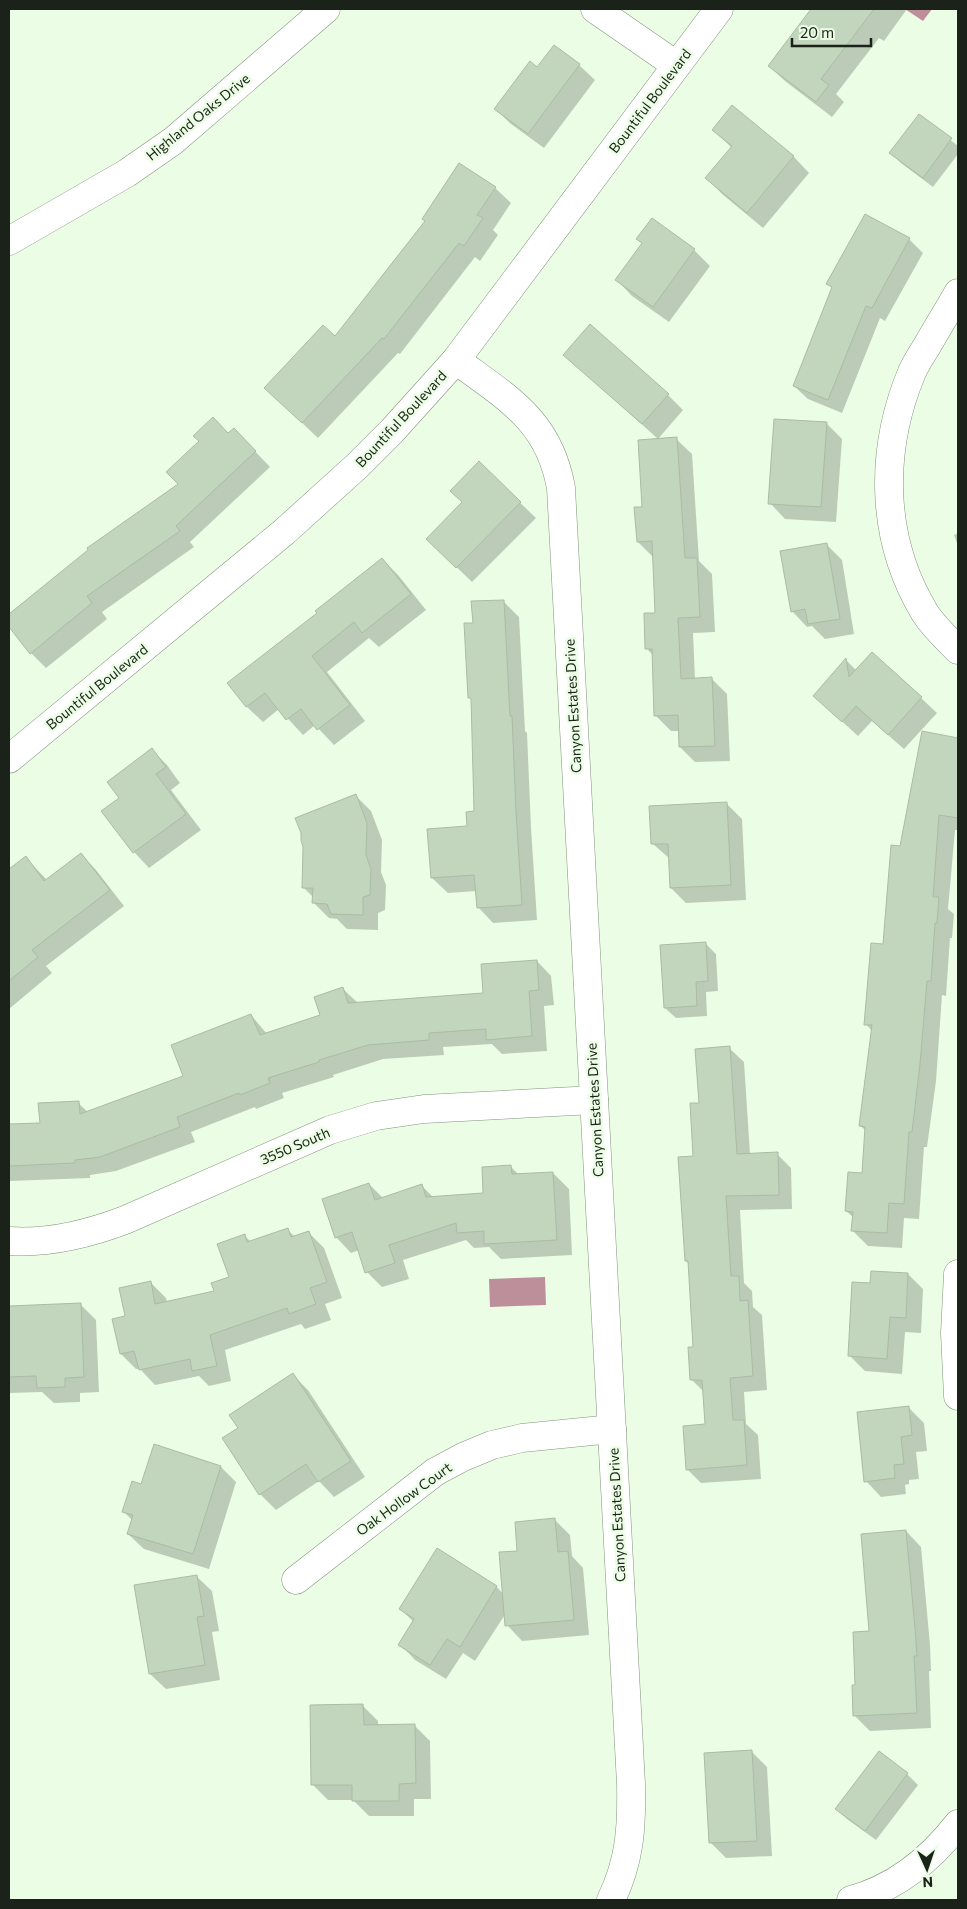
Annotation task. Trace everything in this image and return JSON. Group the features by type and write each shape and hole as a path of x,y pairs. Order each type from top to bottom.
{"street":[{"name":"Highland Oaks Drive","path":"9,241 127,173 173,141 326,9"},
{"path":"595,9 676,65"},
{"name":"Bountiful Boulevard","path":"9,759 152,642 321,499 392,431 456,360 719,9"},
{"path":"958,293 913,370 900,404 891,440 888,500 892,530 900,558 912,587 926,614 958,650"},
{"name":"Canyon Estates Drive","path":"456,360 510,400 526,416 551,450 558,470 561,488 632,1811 630,1839 617,1898"},
{"name":"3550 South","path":"9,1241 44,1241 72,1237 99,1230 330,1130 376,1116 424,1109 594,1100"},
{"path":"958,1274 955,1333 958,1396"},
{"name":"Oak Hollow Court","path":"296,1580 436,1472 463,1457 492,1445 522,1438 612,1429"},
{"path":"851,1900 871,1894 905,1876 935,1852 958,1824"}],"shaded area":[{"path":"905,9 932,9 923,21"},
{"path":"545,1277 546,1305 490,1307 489,1279"}],"building":[{"path":"811,9 874,9 821,79 829,85 816,102 768,66"},
{"path":"554,45 580,64 528,134 494,109 530,61 537,67"},
{"path":"732,105 794,156 747,213 705,178 732,146 712,130"},
{"path":"919,114 952,138 923,178 889,153"},
{"path":"459,163 496,187 477,215 483,218 464,246 459,243 384,339 382,338 302,423 264,388 323,325 335,336 425,221 422,219"},
{"path":"865,214 910,238 872,308 866,306 828,400 793,386 832,287 826,284"},
{"path":"652,218 695,249 653,307 615,280 642,243 636,239"},
{"path":"590,324 669,394 642,424 563,355"},
{"path":"213,417 228,433 234,428 256,451 176,526 180,531 87,596 92,603 30,654 9,627 9,614 88,550 87,548 178,484 166,472 199,441 193,436"},
{"path":"774,419 827,422 821,507 768,504"},
{"path":"677,437 685,558 697,558 700,617 678,618 681,679 712,677 715,746 679,747 678,715 654,716 652,649 645,649 644,613 655,613 652,541 637,542 634,507 642,507 638,440"},
{"path":"479,461 521,502 456,568 426,539 462,502 450,491"},
{"path":"827,543 840,619 808,624 805,609 791,612 780,551"},
{"path":"382,558 411,594 362,633 354,622 312,656 350,705 317,730 301,709 286,720 265,693 246,707 227,683 317,613 315,611"},
{"path":"504,600 522,905 477,908 474,875 431,878 427,829 467,826 466,812 474,811 471,698 468,698 464,623 473,623 471,601"},
{"path":"872,652 922,697 888,735 856,706 842,722 813,696 846,658 849,677"},
{"path":"922,731 958,738 958,818 939,815 933,897 939,897 937,923 935,923 931,981 927,981 912,1132 909,1132 904,1204 889,1203 887,1233 851,1231 853,1212 845,1211 848,1172 862,1173 865,1127 859,1126 872,1025 864,1025 871,943 883,944 891,845 900,846"},
{"path":"152,748 166,767 156,774 186,814 133,853 101,811 119,798 107,782"},
{"path":"356,794 367,823 366,855 371,869 370,895 363,897 363,915 331,914 327,904 312,903 313,888 302,888 303,847 301,833 295,818"},
{"path":"727,802 731,885 670,888 668,844 651,844 649,806"},
{"path":"81,853 110,890 32,950 38,957 9,981 9,869 26,856 44,881"},
{"path":"706,942 708,981 696,982 697,1006 664,1008 660,945"},
{"path":"537,960 539,990 529,991 532,1036 486,1040 486,1029 429,1033 429,1040 368,1045 268,1078 270,1083 177,1117 180,1127 100,1157 75,1160 75,1163 9,1166 9,1124 40,1123 38,1103 79,1101 80,1114 183,1076 171,1045 251,1014 260,1035 320,1015 314,997 343,987 348,1003 483,993 481,964"},
{"path":"730,1046 737,1154 778,1152 779,1195 726,1196 731,1276 739,1276 740,1301 748,1300 753,1376 730,1378 733,1420 744,1420 747,1465 686,1470 683,1426 705,1424 702,1380 690,1380 688,1347 693,1347 688,1261 685,1261 678,1157 693,1156 690,1103 699,1103 695,1049"},
{"path":"511,1165 512,1174 553,1172 557,1240 484,1244 484,1231 457,1233 456,1223 389,1245 395,1263 365,1273 352,1232 335,1238 322,1199 369,1183 375,1200 422,1184 426,1197 483,1193 482,1167"},
{"path":"288,1228 291,1237 309,1231 327,1282 310,1288 316,1304 289,1314 287,1308 210,1335 217,1366 192,1371 190,1359 139,1370 134,1351 120,1354 112,1319 125,1316 119,1288 151,1281 155,1304 214,1291 211,1283 229,1277 217,1244 245,1234 247,1242"},
{"path":"871,1271 908,1273 906,1318 890,1317 887,1359 848,1356 852,1282 870,1283"},
{"path":"81,1303 84,1377 65,1378 65,1387 37,1388 36,1376 9,1377 9,1306"},
{"path":"293,1373 351,1461 318,1482 306,1464 259,1495 222,1438 238,1428 229,1415"},
{"path":"909,1406 912,1435 901,1437 904,1464 894,1465 895,1478 864,1482 857,1412"},
{"path":"154,1444 221,1466 193,1554 127,1534 133,1515 122,1512 132,1481 141,1484"},
{"path":"555,1518 558,1552 568,1551 574,1620 505,1626 499,1552 517,1551 515,1522"},
{"path":"906,1530 917,1656 914,1656 917,1713 853,1716 852,1685 855,1685 853,1632 869,1631 861,1534"},
{"path":"437,1548 497,1586 460,1647 447,1639 430,1665 398,1645 414,1619 399,1609"},
{"path":"197,1575 204,1616 197,1617 205,1665 149,1674 134,1585"},
{"path":"363,1704 364,1725 415,1724 416,1783 399,1784 399,1801 352,1801 352,1785 311,1785 310,1705"},
{"path":"752,1750 757,1841 709,1843 704,1753"},
{"path":"879,1751 908,1773 865,1831 835,1809"}]}
